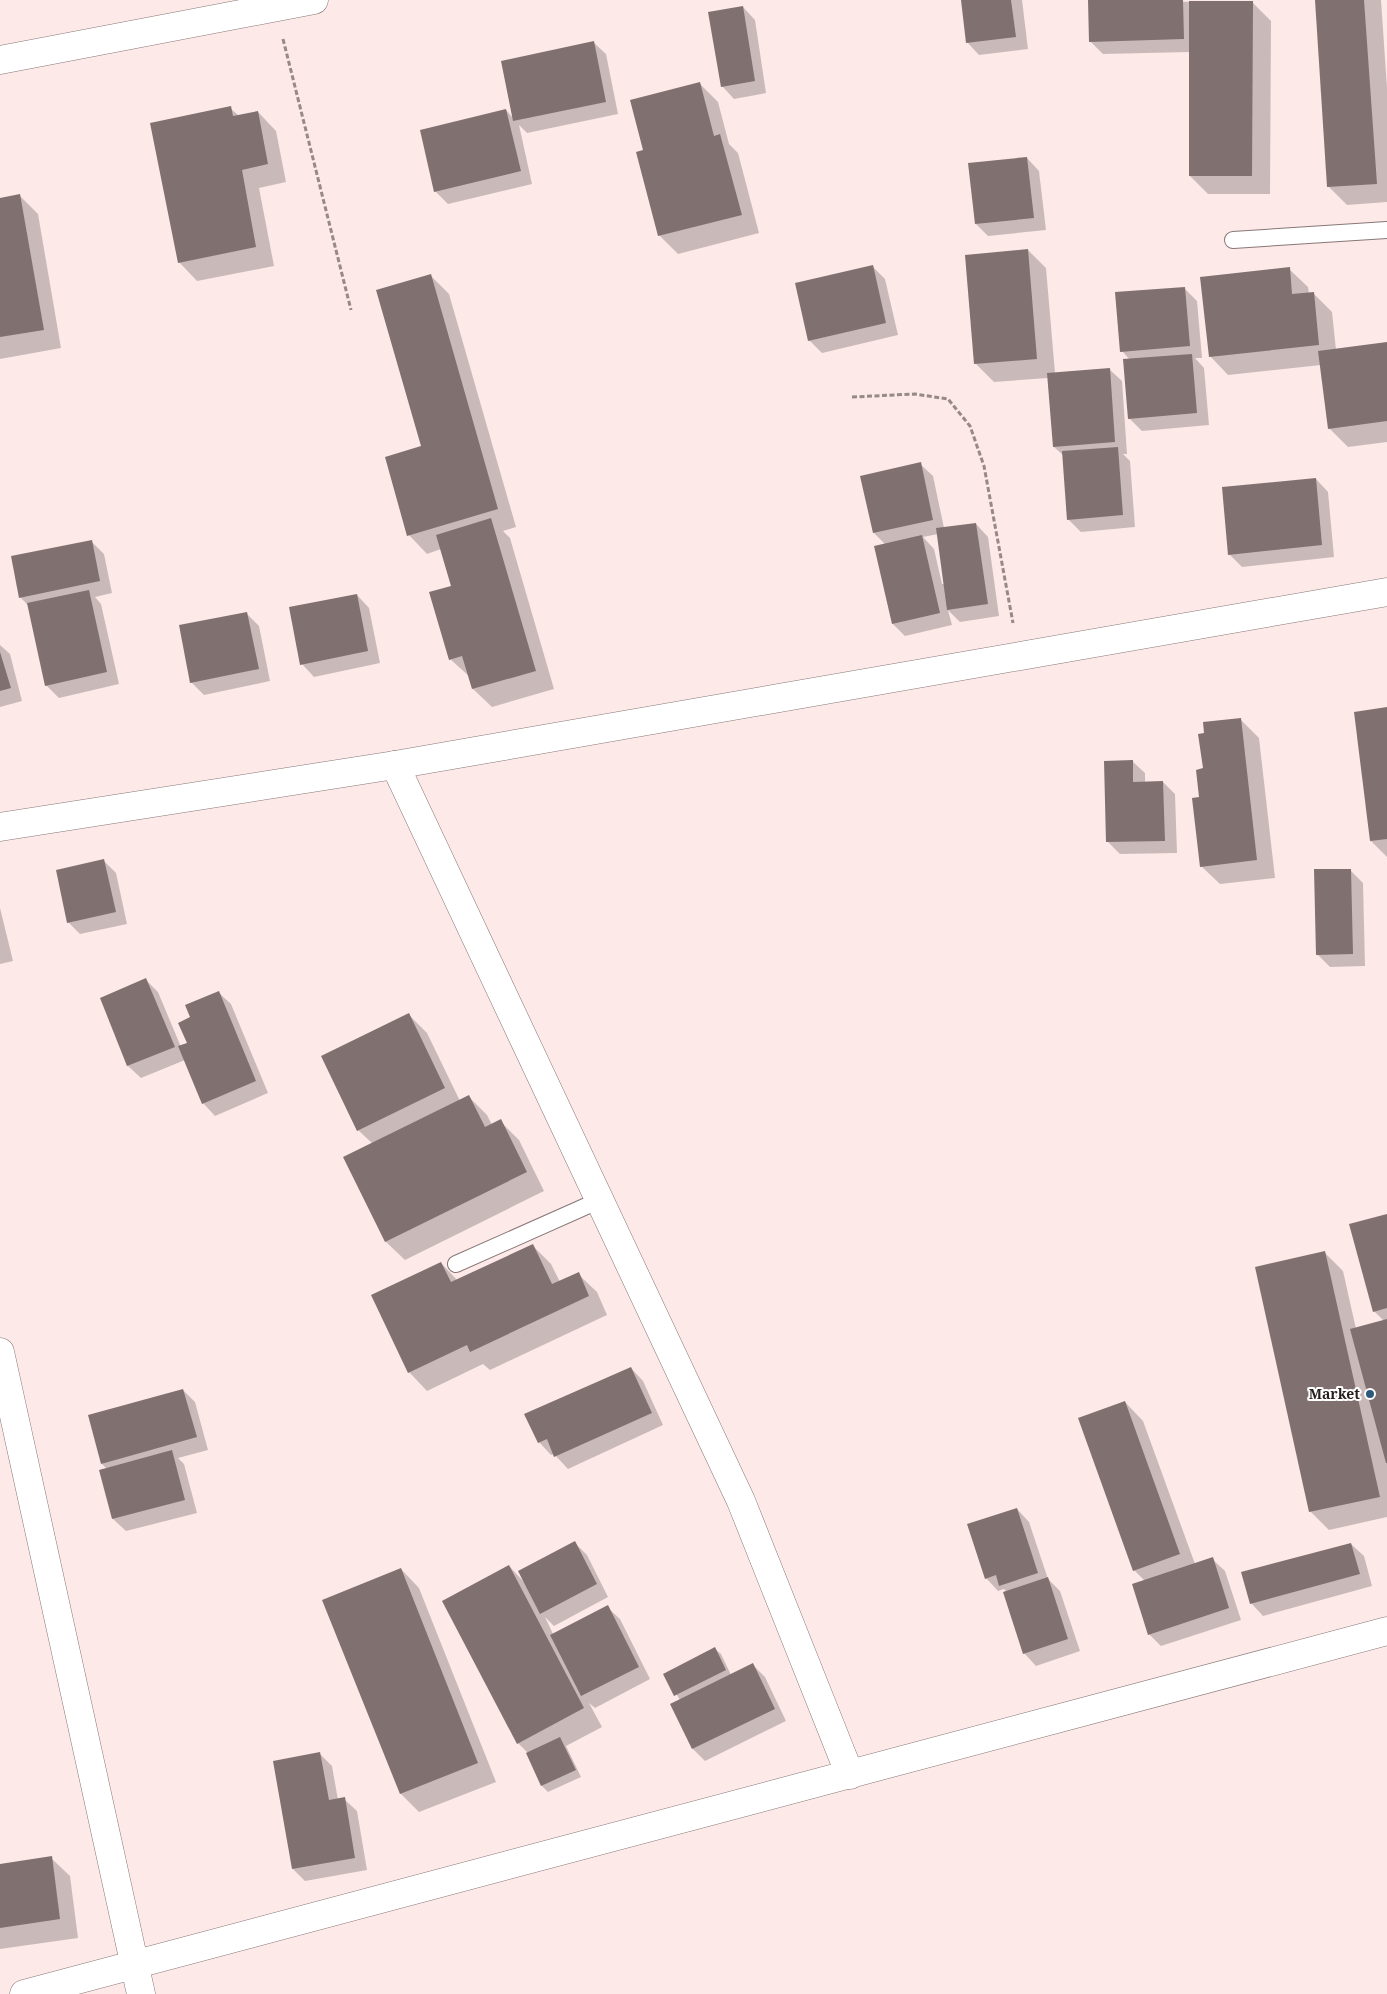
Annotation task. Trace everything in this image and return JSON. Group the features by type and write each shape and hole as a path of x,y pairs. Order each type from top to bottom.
{"street":[{"path":"0,60 314,0"},
{"path":"0,827 395,765 1387,592"},
{"path":"395,765 742,1501 850,1776"},
{"path":"0,1352 141,1994"},
{"path":"24,1994 850,1776 1387,1631"}],"lane":[{"path":"1233,240 1387,230"},
{"path":"456,1264 600,1200"}],"path":[{"path":"275,7 351,310"},
{"path":"852,397 914,394 948,399 970,426 984,466 1019,656"}],"building":[{"path":"961,0 1011,0 1016,37 966,43"},
{"path":"1088,0 1183,0 1184,39 1089,42"},
{"path":"1315,0 1364,0 1377,184 1327,187"},
{"path":"1189,1 1253,1 1252,176 1189,176"},
{"path":"743,6 755,81 721,87 708,12"},
{"path":"594,41 606,102 513,121 501,61"},
{"path":"700,82 714,136 720,134 742,215 658,236 636,152 643,150 630,100"},
{"path":"231,106 233,116 258,111 268,164 242,170 256,247 178,263 150,123"},
{"path":"506,109 521,171 434,192 420,130"},
{"path":"1027,157 1034,218 975,224 968,163"},
{"path":"20,194 44,330 0,337 0,198"},
{"path":"1028,249 1037,359 974,364 965,255"},
{"path":"873,265 886,323 808,341 795,283"},
{"path":"1290,267 1292,294 1314,292 1319,345 1209,357 1200,277"},
{"path":"431,274 498,509 407,536 385,457 421,446 376,290"},
{"path":"1185,287 1190,346 1120,352 1115,292"},
{"path":"1387,342 1387,421 1328,429 1318,351"},
{"path":"1192,354 1197,413 1128,419 1123,359"},
{"path":"1110,368 1115,442 1053,447 1047,373"},
{"path":"1118,447 1123,515 1067,520 1062,451"},
{"path":"921,462 933,520 873,533 860,476"},
{"path":"1316,478 1322,545 1228,555 1222,487"},
{"path":"491,518 536,671 472,689 462,656 449,660 429,592 451,586 436,535"},
{"path":"976,523 988,604 947,610 936,528"},
{"path":"922,535 940,613 892,624 874,546"},
{"path":"92,540 100,581 19,598 11,556"},
{"path":"89,590 107,672 45,686 27,603"},
{"path":"357,594 368,651 300,665 289,607"},
{"path":"247,612 259,669 190,683 179,625"},
{"path":"0,652 11,688 0,691"},
{"path":"1387,707 1387,839 1370,841 1354,712"},
{"path":"1241,718 1257,860 1200,867 1192,798 1199,797 1196,770 1203,768 1198,734 1204,733 1203,722"},
{"path":"1133,760 1133,782 1163,781 1165,841 1106,842 1104,761"},
{"path":"104,859 116,912 67,923 56,870"},
{"path":"1314,869 1351,869 1353,954 1316,955"},
{"path":"146,978 175,1047 127,1066 100,998"},
{"path":"219,991 256,1081 202,1104 178,1046 187,1043 178,1023 190,1017 185,1005"},
{"path":"409,1013 445,1088 357,1131 321,1056"},
{"path":"469,1095 485,1127 501,1119 527,1172 385,1242 343,1157"},
{"path":"1387,1214 1387,1308 1373,1312 1349,1224"},
{"path":"533,1244 552,1284 579,1272 589,1296 470,1352 467,1345 408,1373 371,1295 441,1262 451,1282"},
{"path":"1325,1251 1380,1497 1309,1512 1255,1267"},
{"path":"1387,1319 1387,1463 1386,1463 1350,1329"},
{"path":"631,1367 652,1413 554,1457 547,1439 538,1443 524,1414"},
{"path":"183,1389 197,1437 101,1464 88,1415"},
{"path":"1125,1401 1180,1554 1133,1571 1078,1418"},
{"path":"172,1450 185,1500 112,1519 99,1470"},
{"path":"1017,1508 1038,1573 999,1586 996,1575 985,1579 967,1524"},
{"path":"575,1541 597,1584 540,1614 518,1571"},
{"path":"1351,1543 1360,1574 1250,1604 1241,1572"},
{"path":"1213,1557 1229,1608 1148,1635 1132,1584"},
{"path":"509,1565 584,1708 517,1744 442,1601"},
{"path":"401,1568 478,1763 400,1794 322,1600"},
{"path":"1048,1577 1068,1639 1023,1654 1003,1592"},
{"path":"608,1605 639,1667 581,1696 550,1635"},
{"path":"715,1647 726,1670 674,1696 663,1674"},
{"path":"753,1663 775,1709 692,1749 670,1704"},
{"path":"560,1737 576,1770 541,1786 526,1753"},
{"path":"320,1752 329,1800 345,1797 355,1858 292,1869 273,1761"},
{"path":"52,1856 60,1919 0,1928 0,1864"}],"place":[{"name":"Market","path":"1370,1394"}]}
